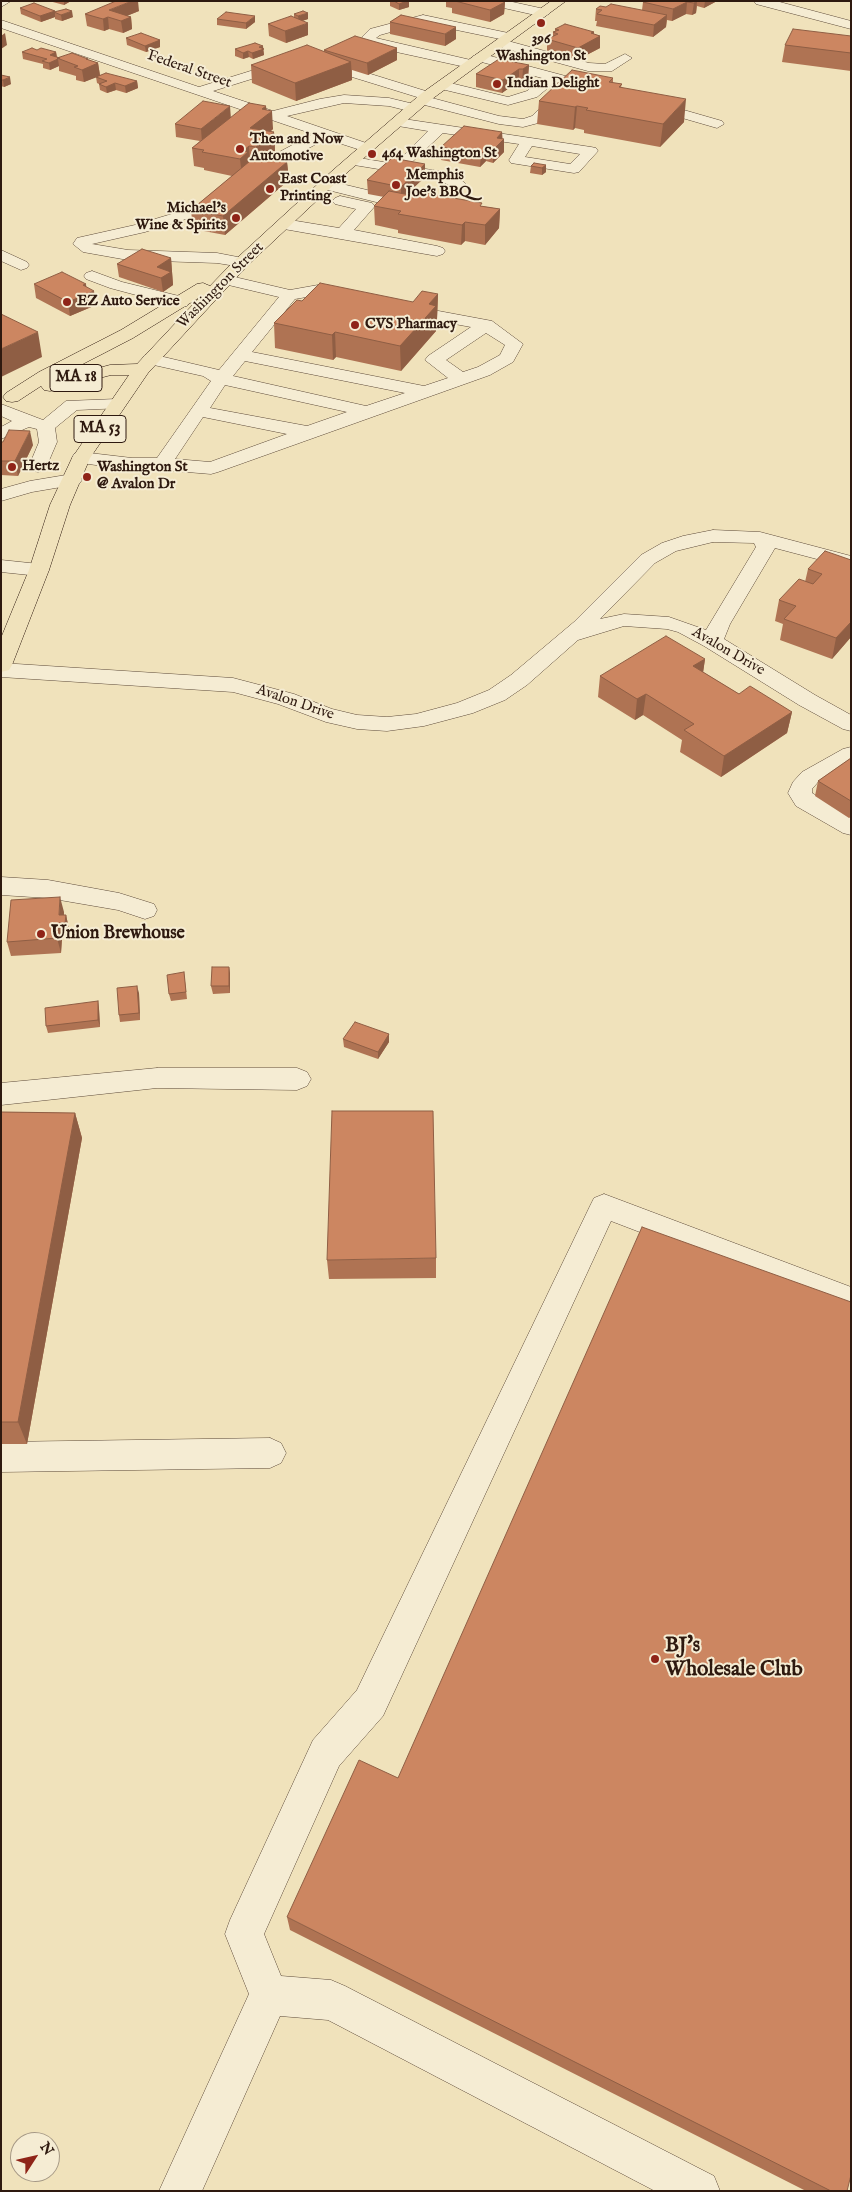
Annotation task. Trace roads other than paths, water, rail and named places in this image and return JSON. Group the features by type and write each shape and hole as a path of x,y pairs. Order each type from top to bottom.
{"main road":[{"name":"Washington Street","path":"1,666 39,570 60,504 82,458 146,364 242,262 352,160 420,101 560,1"},
{"path":"61,367 127,334 181,302 242,262"},
{"name":"MA 18","path":"5,403 61,367 99,359 146,364"},
{"name":"MA 18","path":"5,403 92,374 146,364"}],"street":[{"path":"1,3 5,1"},
{"path":"490,1 544,13"},
{"path":"760,1 851,25"},
{"path":"608,92 552,77 383,45 371,41 368,37 375,32 423,19 505,40 588,68 607,68 625,58"},
{"name":"Federal Street","path":"1,24 367,148"},
{"path":"199,91 302,60 310,60 420,101 499,120 523,123 537,119 570,89 580,84"},
{"path":"442,85 508,101 532,94 552,77"},
{"path":"272,116 320,103 344,99 389,102 420,101"},
{"path":"635,100 717,124"},
{"path":"397,122 528,141"},
{"path":"406,160 440,128"},
{"path":"242,262 217,258 128,255 89,249 82,244 83,241 139,229 200,210 224,198 266,164 324,134"},
{"path":"319,190 429,206 442,201 458,184 450,178 352,160"},
{"path":"319,190 367,206 343,232"},
{"path":"284,224 343,232 437,251"},
{"path":"1,255 21,265 1,274"},
{"path":"92,276 116,285 181,302"},
{"path":"226,280 290,295 318,290 365,301"},
{"path":"163,464 180,436 221,379 290,295"},
{"path":"82,458 132,464 163,464 210,468 484,371 507,358 514,344 486,325 384,305"},
{"path":"462,379 434,360 486,325"},
{"path":"242,355 426,391"},
{"path":"146,364 200,383 221,379 368,412"},
{"path":"5,403 27,421 46,426"},
{"path":"46,426 72,405 118,404"},
{"path":"199,411 308,432"},
{"path":"1,434 27,421"},
{"path":"38,466 48,442 46,426"},
{"path":"1,495 30,487 72,480"},
{"name":"Avalon Drive","path":"1,670 233,684 286,699 326,715 357,722 386,724 416,722 473,706 496,695 519,680 614,595 637,568 648,559 690,540 714,536 760,538 851,562"},
{"path":"712,641 719,624 766,547 760,538"},
{"path":"1,566 39,570"},
{"name":"Avalon Drive","path":"566,639 605,624 624,620 669,623 685,628 712,641 807,700 851,724"},
{"path":"851,754 810,777 801,787 800,794 804,800 851,827"},
{"path":"1,886 48,889 119,902 145,910"},
{"path":"1,1094 157,1078 297,1079"},
{"path":"180,2191 269,1995 244,1934 326,1753 370,1703 604,1206 851,1300"},
{"path":"1,1457 270,1453"},
{"path":"269,1995 331,2000 699,2191"}],"place":[{"name":"396 Washington St","path":"541,23"},
{"name":"Indian Delight","path":"497,84"},
{"name":"Then and Now Automotive","path":"240,149"},
{"name":"464 Washington St","path":"372,154"},
{"name":"Memphis Joe's BBQ","path":"396,185"},
{"name":"East Coast Printing","path":"270,189"},
{"name":"Michael's Wine & Spirits","path":"236,218"},
{"name":"EZ Auto Service","path":"67,302"},
{"name":"CVS Pharmacy","path":"355,325"},
{"name":"Hertz","path":"12,467"},
{"name":"Washington St @ Avalon Dr","path":"87,477"},
{"name":"Union Brewhouse","path":"41,934"},
{"name":"BJ's Wholesale Club","path":"655,1659"}]}
